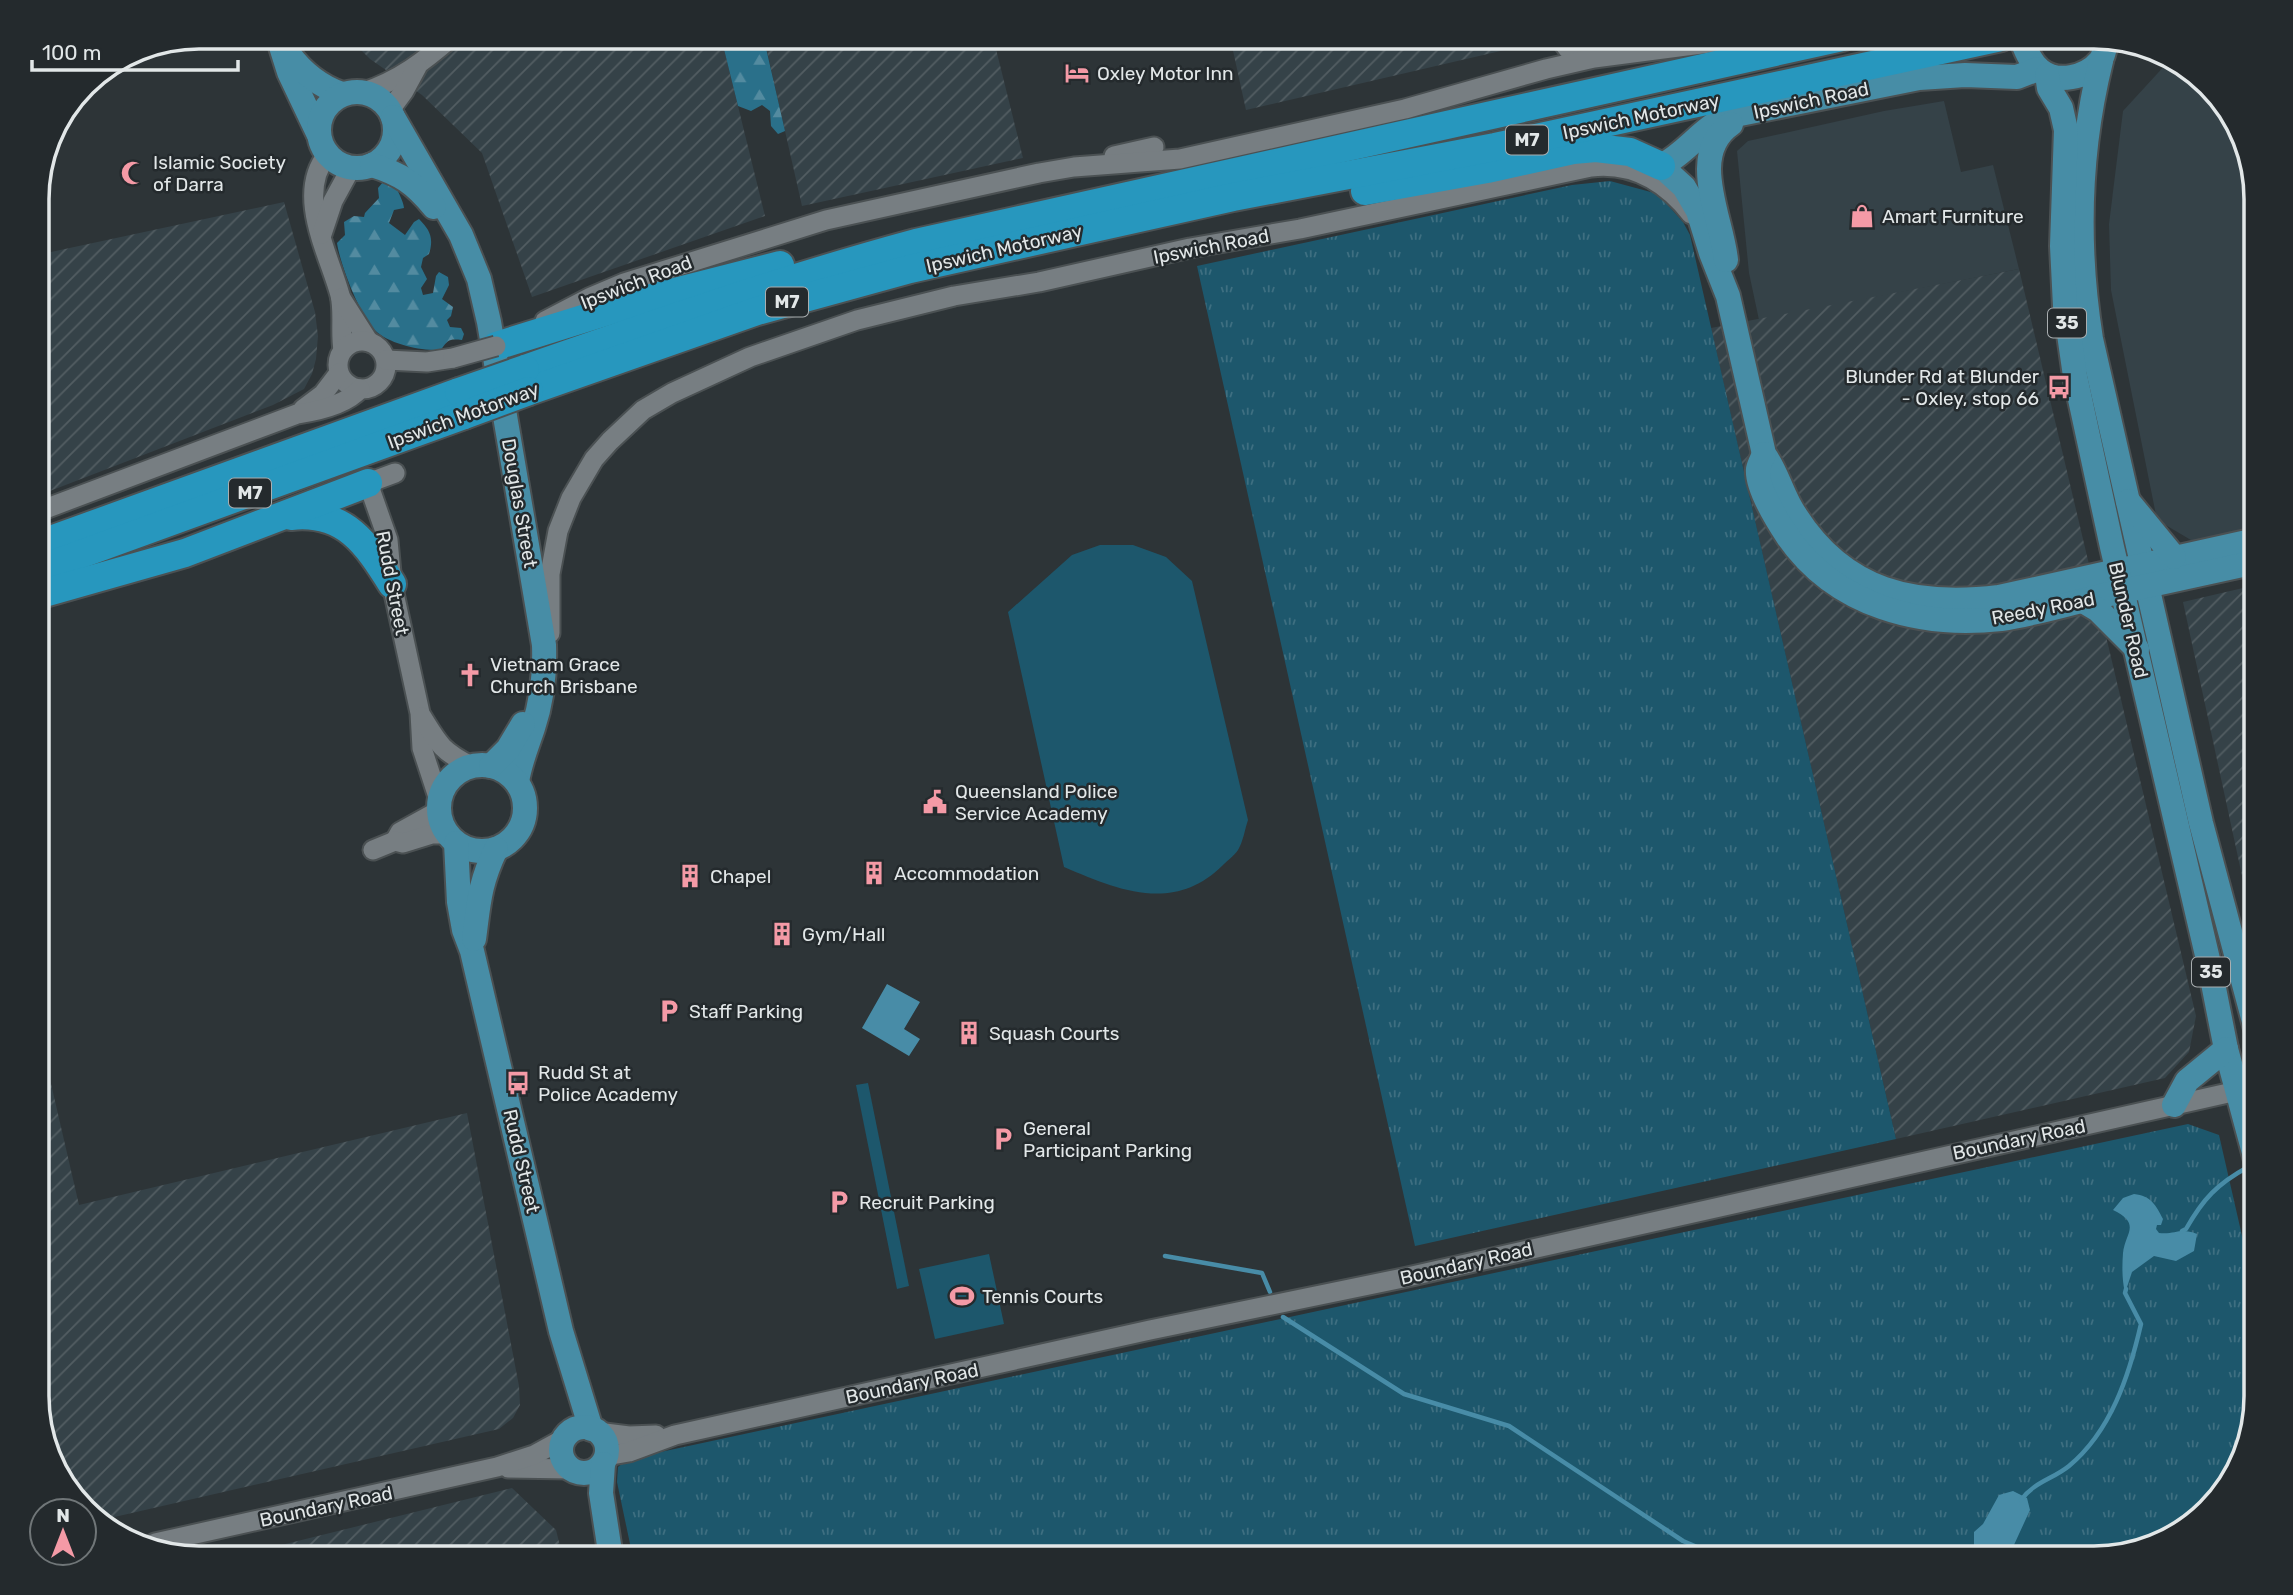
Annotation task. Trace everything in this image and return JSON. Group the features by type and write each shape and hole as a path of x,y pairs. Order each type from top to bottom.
{"highway":[{"path":"1471,120 1485,103 1545,86 1704,49"},
{"name":"Ipswich Motorway","path":"49,565 461,404 519,387 729,299 862,258 958,233 1788,49"},
{"name":"Ipswich Motorway","path":"49,540 330,437 461,404 757,311 911,269 1233,197 1495,147 1967,49"},
{"path":"1052,237 1090,240 1420,182 1580,149 1623,150 1653,170"},
{"path":"511,340 671,292 817,256 862,258"},
{"path":"49,592 185,552 368,483"},
{"path":"276,519 310,516 328,519 343,526 368,547 392,584"}],"main road":[{"path":"282,49 289,72 323,144 338,164 362,167 380,161 392,146 396,127 392,113 374,95 322,86 301,70 286,49"},
{"name":"35","path":"2023,49 2043,72"},
{"name":"Ipswich Road","path":"1653,170 1676,157 1722,120 1734,116 1919,78 2017,76 2043,72 2069,78 2078,76 2107,51"},
{"name":"Blunder Road","path":"2107,51 2091,98 2082,171 2082,270 2093,350 2126,499 2137,649 2226,1049 2244,1083"},
{"name":"Blunder Road","path":"2043,72 2060,108 2066,130 2062,246 2069,342 2244,984"},
{"path":"323,144 323,110 353,93"},
{"path":"1728,296 1725,247 1709,176 1708,158 1713,143 1723,130 1758,112"},
{"name":"Douglas Street","path":"392,113 461,235 479,279 489,322 519,387 545,664 539,707 522,756 517,782"},
{"name":"Douglas Street","path":"362,167 404,177 421,191 436,209 453,239 470,280 479,322 536,660 535,682 525,719 508,749 481,766"},
{"name":"Reedy Road","path":"1653,170 1679,182 1691,196 1728,296 1763,454 1774,469 1784,498 1821,549 1852,574 1895,594 1935,601 1999,597 2132,578"},
{"name":"Reedy Road","path":"1763,454 1758,471 1763,492 1781,527 1796,548 1825,576 1871,605 1916,617 1971,621 2013,617 2083,601 2132,578"},
{"path":"2126,499 2174,557"},
{"path":"2132,578 2174,557 2244,542"},
{"path":"2132,578 2244,564"},
{"path":"2083,601 2098,610 2137,649"},
{"path":"481,766 509,774 517,782 526,807 524,821 518,833 508,843 482,852 468,850 444,822 450,778 481,766"},
{"name":"Rudd Street","path":"444,822 459,871 459,902 464,930 472,951 561,1331 594,1430"},
{"name":"Rudd Street","path":"472,951 480,892 496,849"},
{"path":"2174,1105 2187,1081 2226,1049"},
{"name":"Rudd Street","path":"561,1331 568,1388 566,1437"},
{"path":"608,1546 573,1470 562,1458 561,1451 566,1437 578,1429 594,1430 607,1445 601,1493 609,1546"},
{"path":"573,1470 594,1471 604,1460"}],"street":[{"path":"353,93 384,85 417,67 438,49"},
{"path":"1570,49 1587,55 1609,55"},
{"name":"Ipswich Road","path":"386,360 426,362 453,358 511,340 591,297 653,273 840,216 1062,168 1156,163 1189,158 1405,109 1535,72 1609,55 1659,49"},
{"path":"392,113 417,67"},
{"path":"323,144 314,205 321,237 341,298 369,342"},
{"path":"1039,173 1154,146"},
{"name":"Ipswich Road","path":"544,645 550,632 550,574 558,531 571,498 594,459 643,410 750,357 857,320 954,296 1039,282 1190,248 1300,229 1559,173 1604,166 1653,170"},
{"path":"321,237 333,201 362,167"},
{"path":"341,298 343,349 337,365 339,373 347,384 360,389 380,381 384,375 386,360 380,348 369,342 355,342 343,349"},
{"path":"297,414 313,403 339,373"},
{"path":"49,507 297,414 317,411 354,397 360,389"},
{"path":"368,483 395,473"},
{"name":"Rudd Street","path":"368,483 387,540 392,584 420,713 422,748 444,822"},
{"name":"Rudd Street","path":"420,713 447,754 481,766"},
{"path":"373,850 395,841 402,843 432,834 444,822"},
{"name":"Boundary Road","path":"604,1460 674,1435 1150,1330 1403,1278 2244,1090"},
{"name":"Boundary Road","path":"594,1430 629,1436 674,1435"},
{"name":"Boundary Road","path":"163,1541 497,1467 534,1455 566,1437"},
{"name":"Boundary Road","path":"497,1467 573,1470"}],"shaded area":[{"path":"360,49 724,49 765,216 532,297 482,153 422,95"},
{"path":"766,49 996,49 1023,158 802,206"},
{"path":"1233,49 1509,49 1246,110"},
{"path":"2164,66 2193,86 2213,108 2233,141 2239,160 2244,199 2244,533 2196,543 2157,520 2111,290 2109,224 2123,111"},
{"path":"1944,101 1961,172 1993,165 2019,269 1759,320 1749,273 1737,151 1748,141 1884,111"},
{"path":"284,202 315,312 318,336 312,374 304,389 273,405 49,491 49,252"},
{"path":"2019,269 2196,1016 2189,1052 2165,1078 1896,1139 1711,328"},
{"path":"2244,588 2244,885 2183,602"},
{"path":"887,984 920,1002 904,1029 920,1039 909,1056 862,1028"},
{"path":"49,1075 79,1205 467,1113 519,1386 520,1405 513,1418 499,1429 112,1518 98,1507 98,1497 88,1497 69,1471 60,1454 50,1416"},
{"path":"2134,1194 2149,1199 2158,1209 2163,1219 2161,1225 2157,1225 2159,1233 2186,1231 2197,1234 2194,1251 2176,1261 2154,1256 2132,1272 2125,1293 2123,1253 2130,1229 2127,1220 2113,1210 2123,1198"},
{"path":"512,1488 556,1530 560,1546 278,1546"},
{"path":"2013,1491 2027,1498 2030,1510 2014,1546 1974,1546 1974,1532 1983,1524 1999,1495"}],"green space":[{"path":"724,49 766,49 785,131 778,134 771,126 770,111 762,105 751,111 738,106"},
{"path":"1610,181 1658,194 1683,222 1690,235 1896,1139 1415,1246 1197,266 1572,185"},
{"path":"383,182 396,185 404,208 394,210 389,223 405,235 419,219 430,235 429,254 423,258 421,267 427,279 421,288 423,295 433,293 439,272 448,277 449,285 442,299 453,307 447,320 450,327 461,328 464,334 462,340 450,340 441,350 408,346 378,333 358,304 342,264 337,243 345,235 344,222 354,216 364,217 379,198 378,188"},
{"path":"1100,545 1133,545 1166,557 1192,581 1248,820 1235,854 1204,880 1185,889 1145,893 1105,883 1064,867 1008,612 1072,555"},
{"path":"868,1083 909,1286 897,1289 856,1085"},
{"path":"2188,1124 2219,1135 2244,1244 2243,1416 2229,1463 2213,1487 2185,1515 2152,1535 2114,1545 630,1546 617,1482 618,1467 628,1459"},
{"name":"Tennis Courts","path":"989,1254 1004,1324 935,1339 919,1269"}],"waterway":[{"path":"2182,1231 2212,1193 2244,1170"},
{"path":"1165,1256 1262,1273 1270,1292"},
{"path":"2021,1500 2084,1452 2116,1401 2131,1363 2141,1324 2125,1293 2126,1289"},
{"path":"1283,1317 1404,1394 1509,1426 1683,1541 1695,1546"}],"place":[{"name":"Oxley Motor Inn","path":"1077,73"},
{"name":"Islamic Society of Darra","path":"133,173"},
{"name":"Amart Furniture","path":"1862,216"},
{"name":"Blunder Rd at Blunder - Oxley, stop 66","path":"2059,387"},
{"name":"Vietnam Grace Church Brisbane","path":"470,675"},
{"name":"Queensland Police Service Academy","path":"935,802"},
{"name":"Accommodation","path":"874,873"},
{"name":"Chapel","path":"690,876"},
{"name":"Gym/Hall","path":"782,934"},
{"name":"Staff Parking","path":"669,1011"},
{"name":"Squash Courts","path":"969,1033"},
{"name":"Rudd St at Police Academy","path":"518,1083"},
{"name":"General Participant Parking","path":"1003,1139"},
{"name":"Recruit Parking","path":"839,1202"},
{"name":"Tennis Courts","path":"962,1296"}]}
